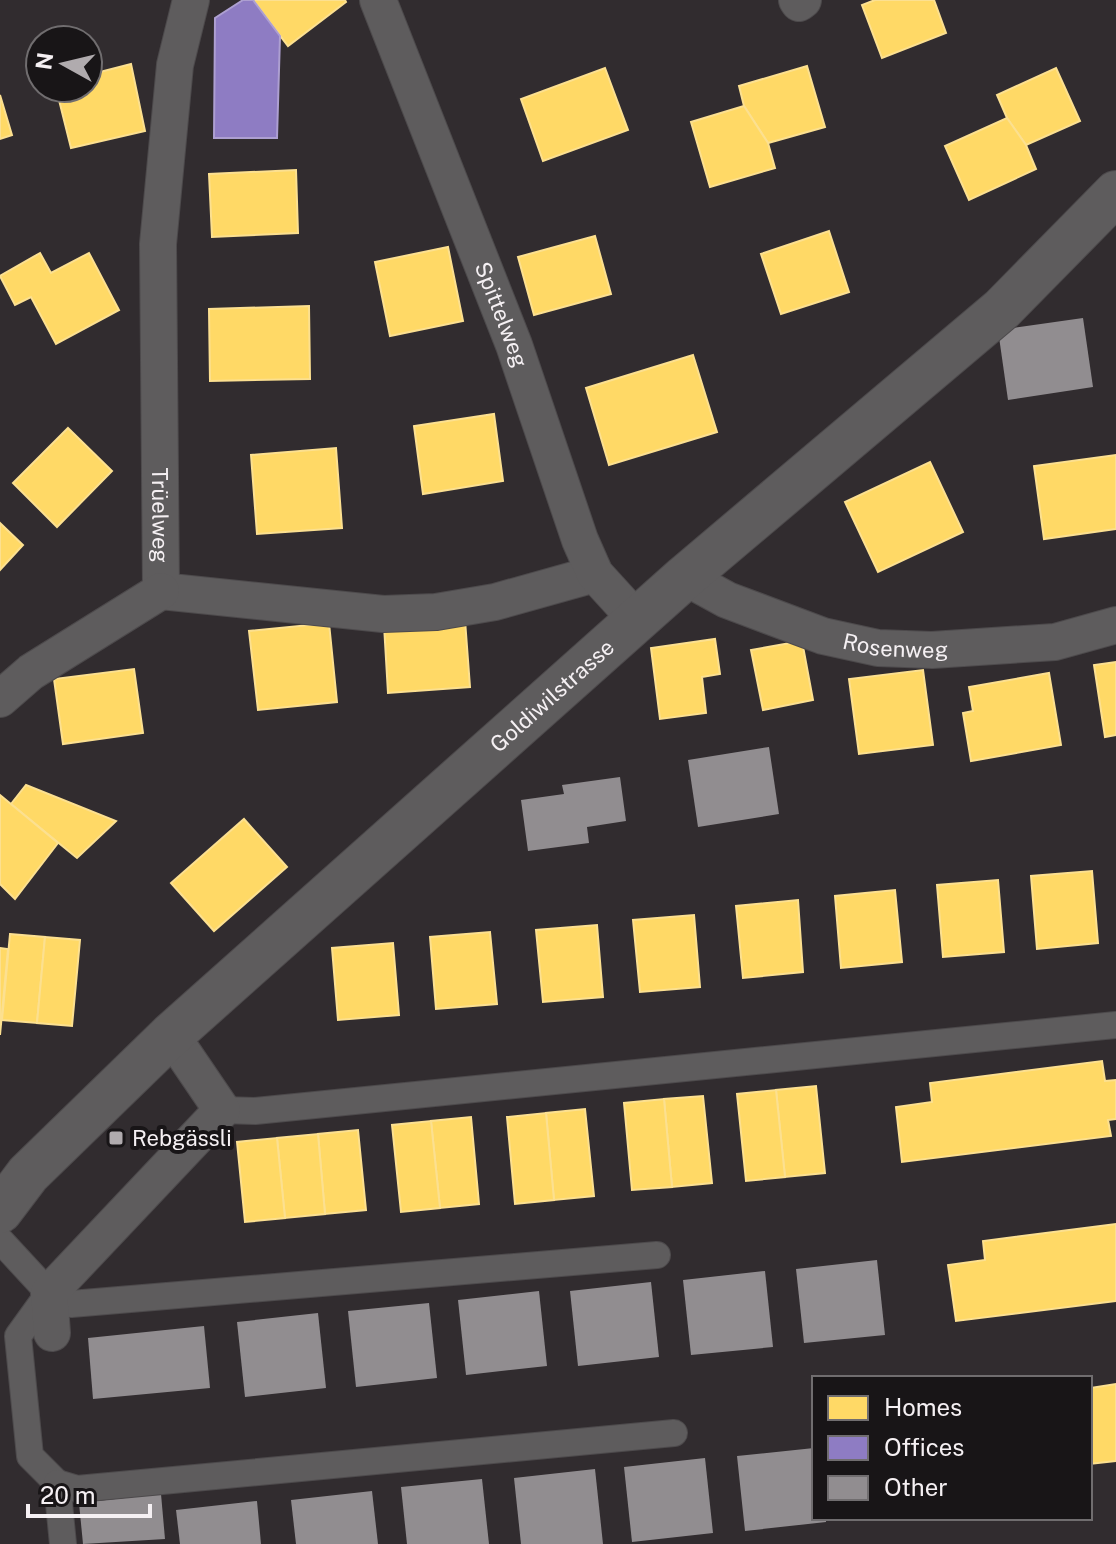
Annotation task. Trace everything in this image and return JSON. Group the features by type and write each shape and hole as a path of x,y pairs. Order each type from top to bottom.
{"street":[{"name":"Trüelweg","path":"191,0 175,65 158,244 161,591 383,614 495,602 595,574"},
{"name":"Spittelweg","path":"378,0 514,345 570,512 595,574 637,620"},
{"name":"Goldiwilstrasse","path":"0,1211 28,1174 171,1035 685,577 1002,309 1116,193"},
{"name":"Rosenweg","path":"685,577 727,600 823,636 878,648 932,650 1055,642 1116,625"},
{"path":"0,699 31,672 161,591"},
{"path":"674,1433 77,1489 57,1483 30,1456 18,1336 49,1293 222,1110 255,1111 1116,1025"},
{"path":"171,1035 222,1110"},
{"path":"0,1240 49,1293 71,1304 657,1255"},
{"path":"49,1293 52,1333"},
{"path":"57,1483 63,1544"}],"building: Homes":[{"path":"253,0 345,0 346,2 288,46"},
{"path":"875,0 934,0 946,33 882,58 862,5"},
{"path":"131,64 145,131 71,148 60,104 104,104 104,71"},
{"path":"807,66 825,127 768,143 744,106 739,86"},
{"path":"605,68 628,130 543,161 521,99"},
{"path":"1056,68 1080,121 1026,145 1007,118 997,95"},
{"path":"0,95 12,135 0,139"},
{"path":"744,106 768,143 775,168 710,187 691,122"},
{"path":"1007,118 1026,145 1036,169 969,200 945,146"},
{"path":"296,170 298,233 212,237 209,174"},
{"path":"829,231 849,292 781,314 761,254"},
{"path":"595,236 611,294 534,315 518,257"},
{"path":"448,247 463,321 390,336 375,262"},
{"path":"40,253 51,273 89,253 119,310 56,344 31,297 15,305 0,276"},
{"path":"309,306 310,379 210,381 209,309"},
{"path":"693,355 717,432 609,465 586,388"},
{"path":"494,414 503,481 423,494 414,426"},
{"path":"68,428 112,471 57,527 13,483"},
{"path":"336,448 342,528 257,534 251,455"},
{"path":"1116,455 1116,529 1044,539 1034,466"},
{"path":"930,462 963,532 878,572 845,502"},
{"path":"0,523 23,545 0,570"},
{"path":"465,620 470,687 388,693 384,625"},
{"path":"329,623 337,702 258,710 249,631"},
{"path":"715,639 720,674 702,677 706,713 660,719 651,648"},
{"path":"802,641 813,700 763,710 751,650"},
{"path":"1116,662 1116,735 1105,737 1094,665"},
{"path":"134,669 143,733 63,744 54,679"},
{"path":"923,670 933,745 859,754 849,679"},
{"path":"1049,673 1061,745 971,761 963,713 973,711 969,687"},
{"path":"26,785 116,821 77,858 11,804"},
{"path":"0,795 58,843 15,899 0,884"},
{"path":"244,819 287,867 214,931 171,883"},
{"path":"1092,871 1098,943 1037,949 1031,876"},
{"path":"998,880 1004,952 943,957 937,885"},
{"path":"895,890 902,962 841,968 835,896"},
{"path":"798,900 803,972 743,978 736,906"},
{"path":"694,915 700,987 640,992 633,920"},
{"path":"597,925 603,997 543,1002 536,930"},
{"path":"490,932 497,1004 436,1009 430,937"},
{"path":"10,934 45,937 37,1023 2,1020"},
{"path":"45,937 80,940 72,1026 37,1023"},
{"path":"393,943 399,1015 338,1020 332,948"},
{"path":"0,948 8,949 0,1035"},
{"path":"1102,1061 1105,1081 1116,1080 1116,1119 1108,1120 1111,1136 902,1162 896,1107 932,1102 930,1083"},
{"path":"816,1086 825,1173 785,1177 776,1090"},
{"path":"776,1090 785,1177 746,1181 737,1094"},
{"path":"703,1096 712,1183 672,1187 664,1099"},
{"path":"664,1099 672,1187 632,1190 624,1103"},
{"path":"585,1109 594,1196 554,1200 546,1113"},
{"path":"546,1113 554,1200 515,1204 507,1117"},
{"path":"471,1117 479,1204 440,1208 431,1121"},
{"path":"431,1121 440,1208 401,1212 392,1125"},
{"path":"358,1130 366,1210 325,1214 318,1134"},
{"path":"318,1134 325,1214 285,1218 277,1138"},
{"path":"277,1138 285,1218 245,1222 237,1142"},
{"path":"1116,1224 1116,1301 956,1321 948,1265 985,1260 983,1241"},
{"path":"1116,1384 1116,1461 1092,1464 1092,1388"}],"building: Offices":[{"path":"243,0 253,0 280,36 277,138 214,138 215,18"}],"building: Other":[{"path":"1083,318 1093,387 1008,400 998,330"},
{"path":"769,747 779,814 698,827 688,760"},
{"path":"620,777 626,821 587,827 589,843 528,851 521,800 564,794 562,785"},
{"path":"877,1260 885,1335 804,1343 796,1269"},
{"path":"765,1271 773,1347 691,1355 683,1280"},
{"path":"651,1282 659,1357 578,1366 570,1291"},
{"path":"539,1291 547,1366 466,1375 458,1300"},
{"path":"429,1303 437,1378 356,1387 348,1311"},
{"path":"318,1313 326,1388 245,1397 237,1322"},
{"path":"204,1326 210,1388 93,1399 88,1338"},
{"path":"812,1448 812,1520 826,1522 745,1531 737,1456"},
{"path":"705,1458 713,1533 632,1542 624,1467"},
{"path":"595,1469 603,1544 521,1544 514,1478"},
{"path":"482,1479 489,1544 407,1544 401,1487"},
{"path":"372,1491 378,1544 296,1544 291,1500"},
{"path":"161,1494 165,1539 83,1544 79,1503"},
{"path":"257,1501 261,1544 180,1544 176,1510"}],"place":[{"name":"Rebgässli","path":"116,1138"}]}
